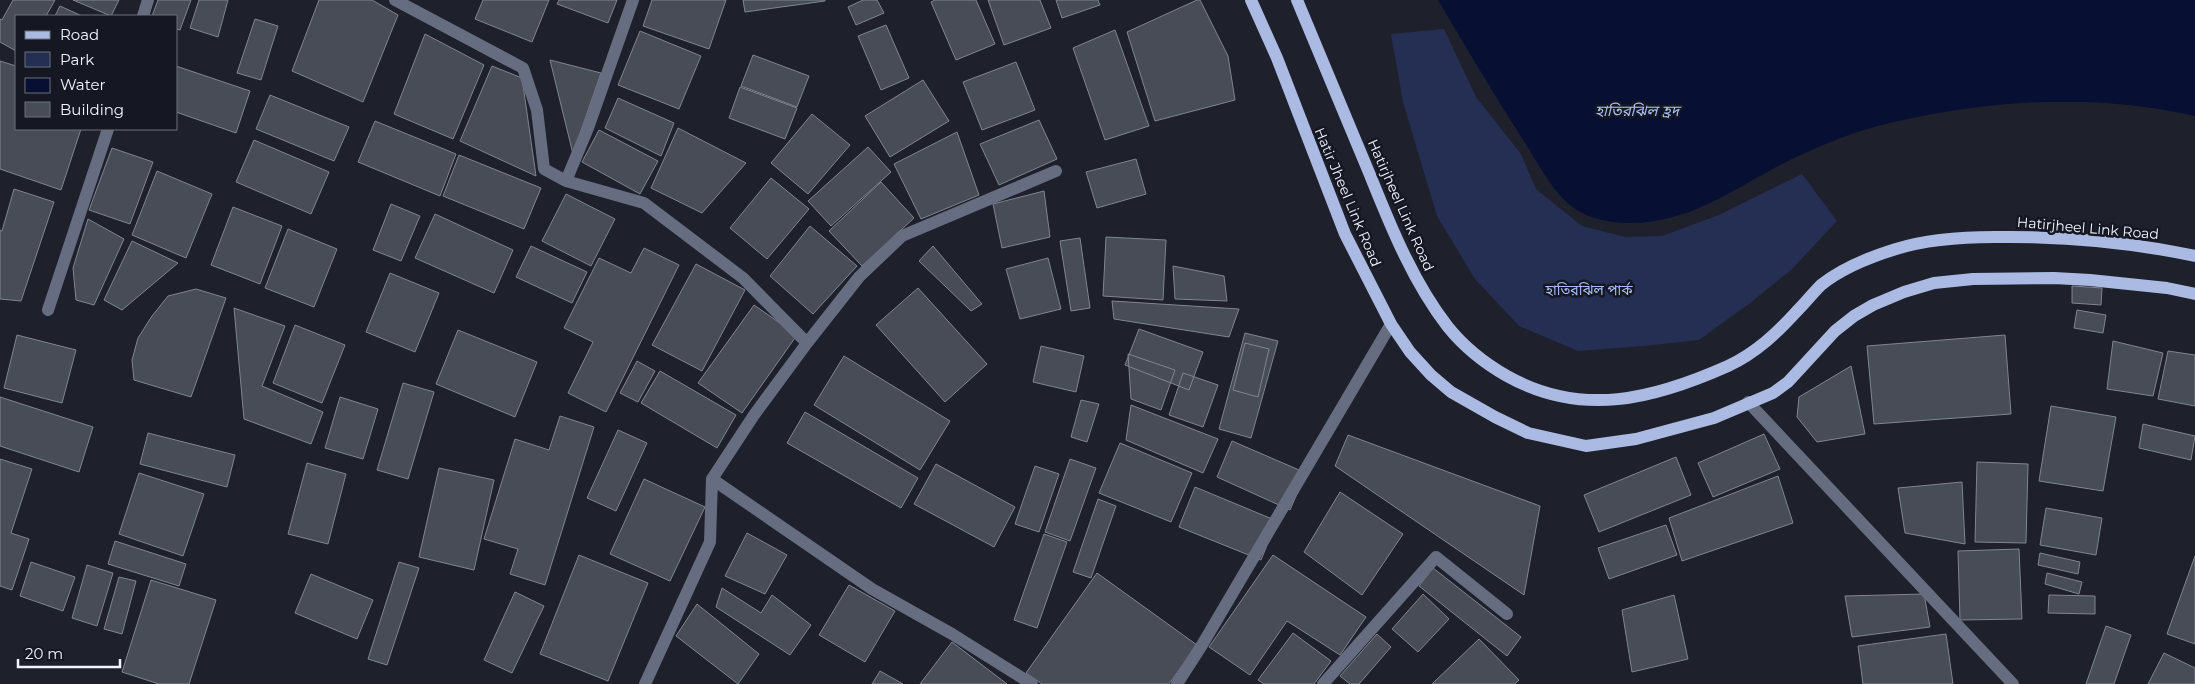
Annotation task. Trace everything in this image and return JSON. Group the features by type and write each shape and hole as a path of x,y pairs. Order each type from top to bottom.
{"main road":[{"name":"Hatir Jheel Link Road","path":"1251,0 1277,58 1345,234 1391,324 1410,352 1431,375 1451,392 1528,433 1586,446 1636,440 1714,418 1773,393 1788,382 1836,331 1854,316 1873,304 1934,283 1973,279 2054,278 2167,288 2195,294"},
{"name":"Hatirjheel Link Road","path":"1297,0 1392,228 1422,288 1449,328 1480,360 1515,380 1546,393 1578,400 1605,401 1648,394 1699,378 1732,364 1762,346 1780,330 1822,285 1847,269 1897,249 1927,241 1962,238 2052,237 2107,242 2195,256"}],"street":[{"path":"143,15 148,0"},
{"path":"395,0 523,68 537,110 544,169 566,181 644,203 743,278 807,343"},
{"path":"566,181 588,128 633,0"},
{"path":"48,310 108,130"},
{"path":"645,684 710,542 712,479 754,415 858,277 902,236 1056,171"},
{"path":"1177,684 1202,645 1391,324"},
{"path":"1748,402 2013,684"},
{"path":"712,479 872,589 952,634 1032,684"},
{"path":"1323,684 1436,557 1507,614"}],"green space":[{"name":"হাতিরঝিল পার্ক","path":"1444,29 1476,97 1521,154 1536,189 1582,226 1625,237 1662,236 1719,215 1802,174 1837,221 1792,269 1750,303 1699,340 1578,351 1519,326 1475,279 1437,216 1403,102 1391,34"}],"water":[{"name":"হাতিরঝিল হ্রদ","path":"1438,0 2195,0 2195,116 2156,108 2116,104 2036,102 1956,110 1917,117 1878,126 1827,143 1686,213 1667,219 1646,222 1612,222 1582,213 1569,204 1555,189 1504,110"}],"building":[{"path":"13,0 55,0 47,15 15,15 15,50 0,42 0,19 2,20"},
{"path":"73,0 119,0 112,15"},
{"path":"158,0 191,0 180,30 178,30 178,15 152,15"},
{"path":"199,0 228,0 218,37 190,28"},
{"path":"319,0 372,0 398,15 363,102 292,71"},
{"path":"483,0 549,0 532,42 475,19"},
{"path":"559,0 617,0 608,23 557,4"},
{"path":"652,0 726,0 709,49 643,26"},
{"path":"743,0 825,0 825,1 745,12"},
{"path":"863,0 877,0 884,13 856,25 848,7"},
{"path":"935,0 976,0 995,44 956,60 931,2"},
{"path":"988,0 1040,0 1051,28 1004,45"},
{"path":"1056,0 1098,0 1100,5 1062,18"},
{"path":"1200,0 1228,56 1235,100 1155,121 1127,32"},
{"path":"60,6 80,15 56,15"},
{"path":"255,19 278,26 261,80 237,73"},
{"path":"886,25 909,78 881,90 858,36"},
{"path":"1115,30 1149,126 1105,140 1073,48"},
{"path":"640,31 701,56 679,109 618,85"},
{"path":"425,34 484,65 453,139 394,114"},
{"path":"753,55 809,76 797,107 741,86"},
{"path":"550,60 601,73 573,154"},
{"path":"0,61 15,66 15,130 81,130 61,190 0,169"},
{"path":"1016,62 1035,110 982,130 963,82"},
{"path":"492,66 522,78 536,176 460,141"},
{"path":"178,67 250,91 236,133 178,113"},
{"path":"923,80 949,121 890,157 865,116"},
{"path":"740,87 797,108 785,139 729,118"},
{"path":"270,95 349,127 334,161 256,129"},
{"path":"618,98 674,123 661,156 605,128"},
{"path":"812,114 850,145 808,194 771,163"},
{"path":"1039,120 1057,159 999,185 980,144"},
{"path":"375,121 456,154 440,196 358,162"},
{"path":"678,128 746,163 702,213 651,188"},
{"path":"599,130 658,161 640,194 582,162"},
{"path":"957,132 979,195 921,219 894,164"},
{"path":"254,140 329,172 311,214 236,182"},
{"path":"868,147 891,172 831,226 808,201"},
{"path":"112,148 153,162 130,224 89,210"},
{"path":"459,155 541,188 524,229 443,196"},
{"path":"1136,159 1146,194 1097,208 1086,172"},
{"path":"157,171 212,194 186,258 132,235"},
{"path":"771,178 809,209 767,259 730,228"},
{"path":"881,182 914,218 862,266 829,231"},
{"path":"14,189 54,202 21,301 0,299 0,230 2,231"},
{"path":"1044,191 1050,237 1002,248 993,204"},
{"path":"566,194 615,219 591,266 542,241"},
{"path":"391,204 420,216 401,261 373,250"},
{"path":"233,207 282,226 260,284 211,265"},
{"path":"435,214 513,250 494,293 415,258"},
{"path":"88,219 124,239 94,305 76,300 73,268"},
{"path":"810,226 857,266 813,314 770,276"},
{"path":"288,229 337,249 314,307 265,288"},
{"path":"1106,237 1166,240 1163,300 1103,296"},
{"path":"1080,238 1090,308 1071,311 1060,241"},
{"path":"132,241 178,263 122,310 104,300"},
{"path":"531,246 587,272 572,303 516,277"},
{"path":"933,246 982,304 971,311 919,261"},
{"path":"644,248 679,265 606,412 568,393 593,342 564,328 599,258 631,273"},
{"path":"1048,258 1061,309 1020,319 1006,269"},
{"path":"696,264 745,290 702,371 652,345"},
{"path":"1173,266 1224,276 1227,301 1175,299"},
{"path":"390,273 439,293 415,352 366,332"},
{"path":"2072,286 2102,288 2101,305 2072,303"},
{"path":"918,288 987,364 945,402 876,325"},
{"path":"196,289 226,298 191,397 134,380 132,360 138,338 152,316 168,296"},
{"path":"1112,301 1239,309 1229,337 1114,319"},
{"path":"754,305 797,335 742,413 698,383"},
{"path":"234,308 285,326 262,386 323,412 311,444 244,419"},
{"path":"2077,310 2106,315 2103,333 2074,328"},
{"path":"295,325 345,345 322,403 273,383"},
{"path":"1139,329 1203,352 1189,390 1125,365"},
{"path":"458,330 537,362 515,417 436,384"},
{"path":"1245,333 1278,341 1251,438 1219,429"},
{"path":"17,335 76,350 62,403 4,388"},
{"path":"2005,335 2011,414 1874,424 1867,346"},
{"path":"2113,341 2163,353 2153,396 2107,389"},
{"path":"1245,343 1269,349 1258,397 1233,390"},
{"path":"1041,346 1084,356 1076,392 1033,382"},
{"path":"2168,351 2195,355 2195,406 2158,399"},
{"path":"1128,354 1175,370 1161,410 1131,399"},
{"path":"844,356 950,421 920,470 814,405"},
{"path":"637,361 655,371 638,402 620,393"},
{"path":"1851,366 1865,434 1817,442 1797,417 1799,397"},
{"path":"660,371 736,415 717,448 641,403"},
{"path":"1183,373 1218,385 1203,427 1169,415"},
{"path":"403,383 434,392 408,479 377,470"},
{"path":"0,397 93,427 79,472 0,446"},
{"path":"340,397 378,409 363,459 325,448"},
{"path":"1081,400 1099,404 1087,442 1071,437"},
{"path":"1131,405 1218,439 1203,473 1126,440"},
{"path":"2051,406 2116,417 2103,491 2039,481"},
{"path":"805,412 918,478 901,508 787,443"},
{"path":"560,416 594,427 545,585 510,574 518,549 484,539 515,439 549,450"},
{"path":"2143,424 2195,436 2191,460 2139,448"},
{"path":"618,430 647,443 616,511 587,498"},
{"path":"148,433 235,455 227,487 140,464"},
{"path":"1764,434 1780,469 1713,497 1698,463"},
{"path":"1348,435 1540,506 1524,595 1335,466"},
{"path":"1232,441 1306,473 1290,510 1217,477"},
{"path":"1120,443 1192,473 1171,522 1099,493"},
{"path":"1676,457 1691,495 1599,532 1584,495"},
{"path":"0,459 32,469 11,533 29,539 12,590 0,586"},
{"path":"1070,459 1096,468 1070,541 1045,532"},
{"path":"1977,462 2028,464 2026,543 1975,542"},
{"path":"307,463 346,474 328,544 288,534"},
{"path":"936,464 1015,507 994,547 914,504"},
{"path":"1035,466 1059,474 1039,532 1015,524"},
{"path":"439,468 494,480 474,570 419,557"},
{"path":"139,473 204,494 183,556 119,534"},
{"path":"1778,476 1793,523 1682,561 1669,518"},
{"path":"644,479 705,507 670,581 610,554"},
{"path":"1962,482 1965,544 1905,533 1898,488"},
{"path":"1195,487 1277,521 1261,560 1179,527"},
{"path":"1340,492 1403,534 1362,595 1304,552"},
{"path":"1098,499 1116,506 1091,578 1073,572"},
{"path":"2046,508 2102,518 2096,555 2040,545"},
{"path":"1666,525 1677,555 1609,579 1598,548"},
{"path":"747,533 787,555 765,594 725,576"},
{"path":"1044,534 1067,542 1037,628 1014,620"},
{"path":"115,541 186,564 179,586 108,564"},
{"path":"2019,549 2022,619 1960,620 1958,551"},
{"path":"2040,553 2080,562 2078,574 2038,565"},
{"path":"579,555 648,583 608,681 540,654"},
{"path":"1273,555 1366,617 1340,655 1287,621 1250,675 1209,647"},
{"path":"2195,556 2195,644 2167,634"},
{"path":"31,562 75,577 63,611 20,596"},
{"path":"399,562 419,568 387,665 368,659"},
{"path":"87,565 113,573 97,626 72,618"},
{"path":"1433,568 1521,637 1507,656 1419,586"},
{"path":"1097,573 1197,645 1169,684 1042,684 1026,673"},
{"path":"2047,573 2082,582 2079,594 2045,584"},
{"path":"311,574 373,600 357,639 295,613"},
{"path":"119,577 136,581 122,634 104,629"},
{"path":"151,580 216,600 189,684 159,684 122,672"},
{"path":"849,585 895,611 865,662 819,635"},
{"path":"722,588 761,613 772,595 811,625 790,655 716,607"},
{"path":"515,592 544,606 512,673 484,660"},
{"path":"1423,594 1449,619 1418,652 1392,629"},
{"path":"1924,594 1930,627 1852,637 1845,596"},
{"path":"1674,595 1688,659 1632,672 1622,610"},
{"path":"2049,595 2095,596 2095,614 2048,613"},
{"path":"697,604 759,654 738,684 676,636"},
{"path":"2106,626 2131,635 2114,684 2086,684"},
{"path":"1293,633 1331,661 1314,684 1264,684 1258,680"},
{"path":"1377,634 1391,647 1359,684 1350,684 1340,676"},
{"path":"1946,634 1953,684 1863,684 1858,646"},
{"path":"1479,639 1519,680 1515,684 1432,684"},
{"path":"952,642 1007,684 920,684"},
{"path":"2164,653 2195,668 2195,684 2148,684"},
{"path":"880,671 903,684 872,684"}]}
